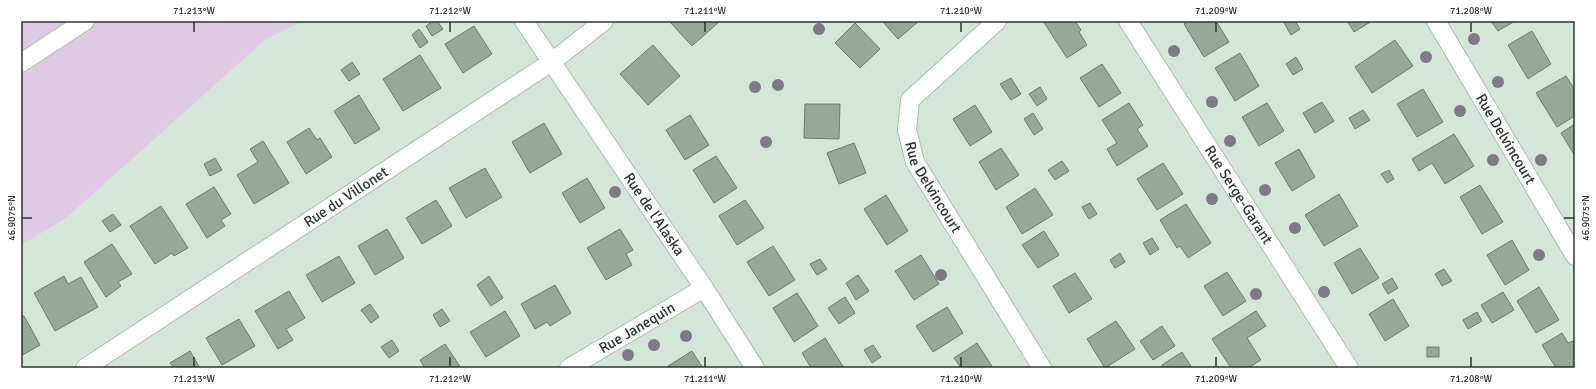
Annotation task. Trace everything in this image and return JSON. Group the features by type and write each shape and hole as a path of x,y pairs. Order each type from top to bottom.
{"street":[{"path":"21,63 85,21"},
{"name":"Rue de l'Alaska","path":"524,21 553,61 704,288 755,368"},
{"name":"Rue du Villonet","path":"85,368 553,61 604,21"},
{"name":"Rue Delvincourt","path":"997,21 910,100 906,130 915,162 1042,368"},
{"name":"Rue Serge-Garant","path":"1128,21 1349,368"},
{"name":"Rue Delvincourt","path":"1436,21 1575,256"},
{"name":"Rue Janequin","path":"569,368 704,288"}],"shaded area":[{"path":"21,21 303,21 266,39 66,218 21,245"}],"building":[{"path":"433,21 437,21 443,29 432,36 426,26"},
{"path":"720,21 692,46 670,22"},
{"path":"882,21 919,21 898,39"},
{"path":"1043,21 1075,21 1081,30 1079,32 1087,45 1067,58"},
{"path":"1188,21 1216,21 1229,42 1204,57 1184,24"},
{"path":"1283,21 1295,21 1300,29 1291,35"},
{"path":"1347,21 1372,21 1354,32"},
{"path":"1491,21 1515,21 1498,31"},
{"path":"855,23 880,49 860,68 835,43"},
{"path":"474,26 492,54 463,73 445,44"},
{"path":"419,29 428,42 420,48 412,35"},
{"path":"1532,31 1551,64 1528,79 1508,45"},
{"path":"1395,40 1413,66 1372,93 1355,67"},
{"path":"653,45 680,76 648,105 620,74"},
{"path":"1240,53 1259,86 1235,101 1215,68"},
{"path":"420,55 441,88 403,111 383,79"},
{"path":"1296,57 1303,69 1293,75 1286,64"},
{"path":"352,62 360,74 349,81 341,70"},
{"path":"1102,64 1121,93 1099,107 1080,78"},
{"path":"1566,76 1575,90 1575,116 1557,127 1536,93"},
{"path":"1011,78 1021,94 1011,100 1000,84"},
{"path":"1040,87 1047,99 1037,106 1029,94"},
{"path":"1423,89 1443,122 1417,137 1397,104"},
{"path":"359,95 380,129 355,144 334,111"},
{"path":"1322,102 1334,121 1315,133 1303,113"},
{"path":"1129,103 1143,125 1137,129 1148,146 1117,166 1107,149 1117,143 1102,120"},
{"path":"1267,103 1284,131 1259,146 1242,117"},
{"path":"805,104 840,104 839,139 804,138"},
{"path":"975,105 992,132 970,146 953,119"},
{"path":"1363,110 1370,120 1355,129 1349,118"},
{"path":"1033,113 1043,129 1034,135 1024,119"},
{"path":"690,115 709,145 685,160 666,130"},
{"path":"544,123 562,154 530,173 512,142"},
{"path":"1575,124 1575,156 1561,133"},
{"path":"309,128 317,140 320,138 332,157 306,174 287,142"},
{"path":"1454,134 1474,166 1445,184 1432,163 1419,171 1412,159"},
{"path":"263,141 289,183 254,204 237,175 258,162 250,149"},
{"path":"854,143 866,173 839,184 827,153"},
{"path":"1001,148 1019,175 996,190 979,162"},
{"path":"1299,149 1315,177 1292,191 1275,163"},
{"path":"716,156 737,188 714,203 693,170"},
{"path":"215,158 222,170 210,176 204,164"},
{"path":"1062,161 1069,171 1055,180 1048,170"},
{"path":"1163,163 1183,194 1157,210 1137,179"},
{"path":"485,168 502,197 466,218 449,188"},
{"path":"1389,170 1394,179 1387,183 1381,174"},
{"path":"587,178 605,208 580,223 562,193"},
{"path":"1480,185 1503,222 1482,234 1460,197"},
{"path":"214,187 231,214 221,220 225,226 207,238 186,204"},
{"path":"1035,188 1053,215 1022,234 1006,207"},
{"path":"1339,194 1358,226 1324,246 1305,215"},
{"path":"886,195 908,231 887,245 864,209"},
{"path":"436,200 452,226 422,244 406,218"},
{"path":"745,200 764,228 737,245 719,216"},
{"path":"1090,203 1097,214 1089,219 1082,207"},
{"path":"1186,204 1211,243 1188,258 1180,246 1177,248 1160,220"},
{"path":"161,206 188,248 174,256 172,253 155,264 130,226"},
{"path":"113,214 121,225 110,232 102,221"},
{"path":"387,229 404,258 375,275 358,246"},
{"path":"620,229 633,250 626,254 632,265 606,280 587,248"},
{"path":"1044,231 1059,255 1038,268 1022,245"},
{"path":"1152,238 1159,249 1150,255 1143,243"},
{"path":"1512,240 1529,270 1505,285 1487,255"},
{"path":"112,244 132,274 118,282 121,286 106,297 84,262"},
{"path":"773,246 795,280 769,296 747,262"},
{"path":"1360,248 1379,278 1352,294 1334,263"},
{"path":"1120,253 1125,262 1115,268 1110,260"},
{"path":"921,255 939,284 914,300 895,271"},
{"path":"339,256 355,283 322,302 306,275"},
{"path":"820,259 827,269 817,275 810,264"},
{"path":"1444,269 1452,281 1442,286 1435,274"},
{"path":"1227,272 1246,301 1223,316 1204,286"},
{"path":"1075,273 1092,299 1069,313 1053,286"},
{"path":"858,275 869,291 856,300 846,283"},
{"path":"64,276 68,284 81,277 98,307 55,331 34,293"},
{"path":"489,276 503,298 491,306 477,285"},
{"path":"1392,278 1398,288 1388,294 1382,284"},
{"path":"555,285 571,313 550,326 547,322 535,329 521,304"},
{"path":"1539,287 1559,320 1536,333 1517,301"},
{"path":"289,291 305,318 286,329 293,340 278,349 255,311"},
{"path":"1503,292 1514,310 1492,323 1481,305"},
{"path":"797,293 818,326 794,342 773,308"},
{"path":"845,297 855,313 839,324 828,308"},
{"path":"1393,299 1409,326 1385,341 1369,314"},
{"path":"370,304 379,317 371,323 361,310"},
{"path":"947,307 963,333 933,352 916,326"},
{"path":"442,309 450,321 440,327 433,315"},
{"path":"505,311 520,336 486,357 470,332"},
{"path":"1256,311 1266,326 1247,338 1261,360 1248,368 1231,368 1212,339"},
{"path":"1477,312 1482,321 1468,329 1463,320"},
{"path":"24,316 40,345 21,356 21,317"},
{"path":"239,319 255,346 222,365 206,338"},
{"path":"1116,321 1135,349 1105,368 1087,339"},
{"path":"1162,326 1175,346 1153,360 1140,341"},
{"path":"1562,333 1568,343 1573,341 1575,344 1574,368 1556,368 1542,345"},
{"path":"825,338 844,368 811,368 802,353"},
{"path":"392,340 399,351 389,358 381,347"},
{"path":"977,343 993,368 961,368 954,358"},
{"path":"445,344 461,368 425,368 420,360"},
{"path":"873,345 881,357 872,363 864,350"},
{"path":"1427,347 1439,347 1439,357 1427,357"},
{"path":"190,351 200,368 174,368 170,363"},
{"path":"692,351 703,368 669,368 668,366"},
{"path":"1182,352 1192,368 1164,368 1162,365"}]}
